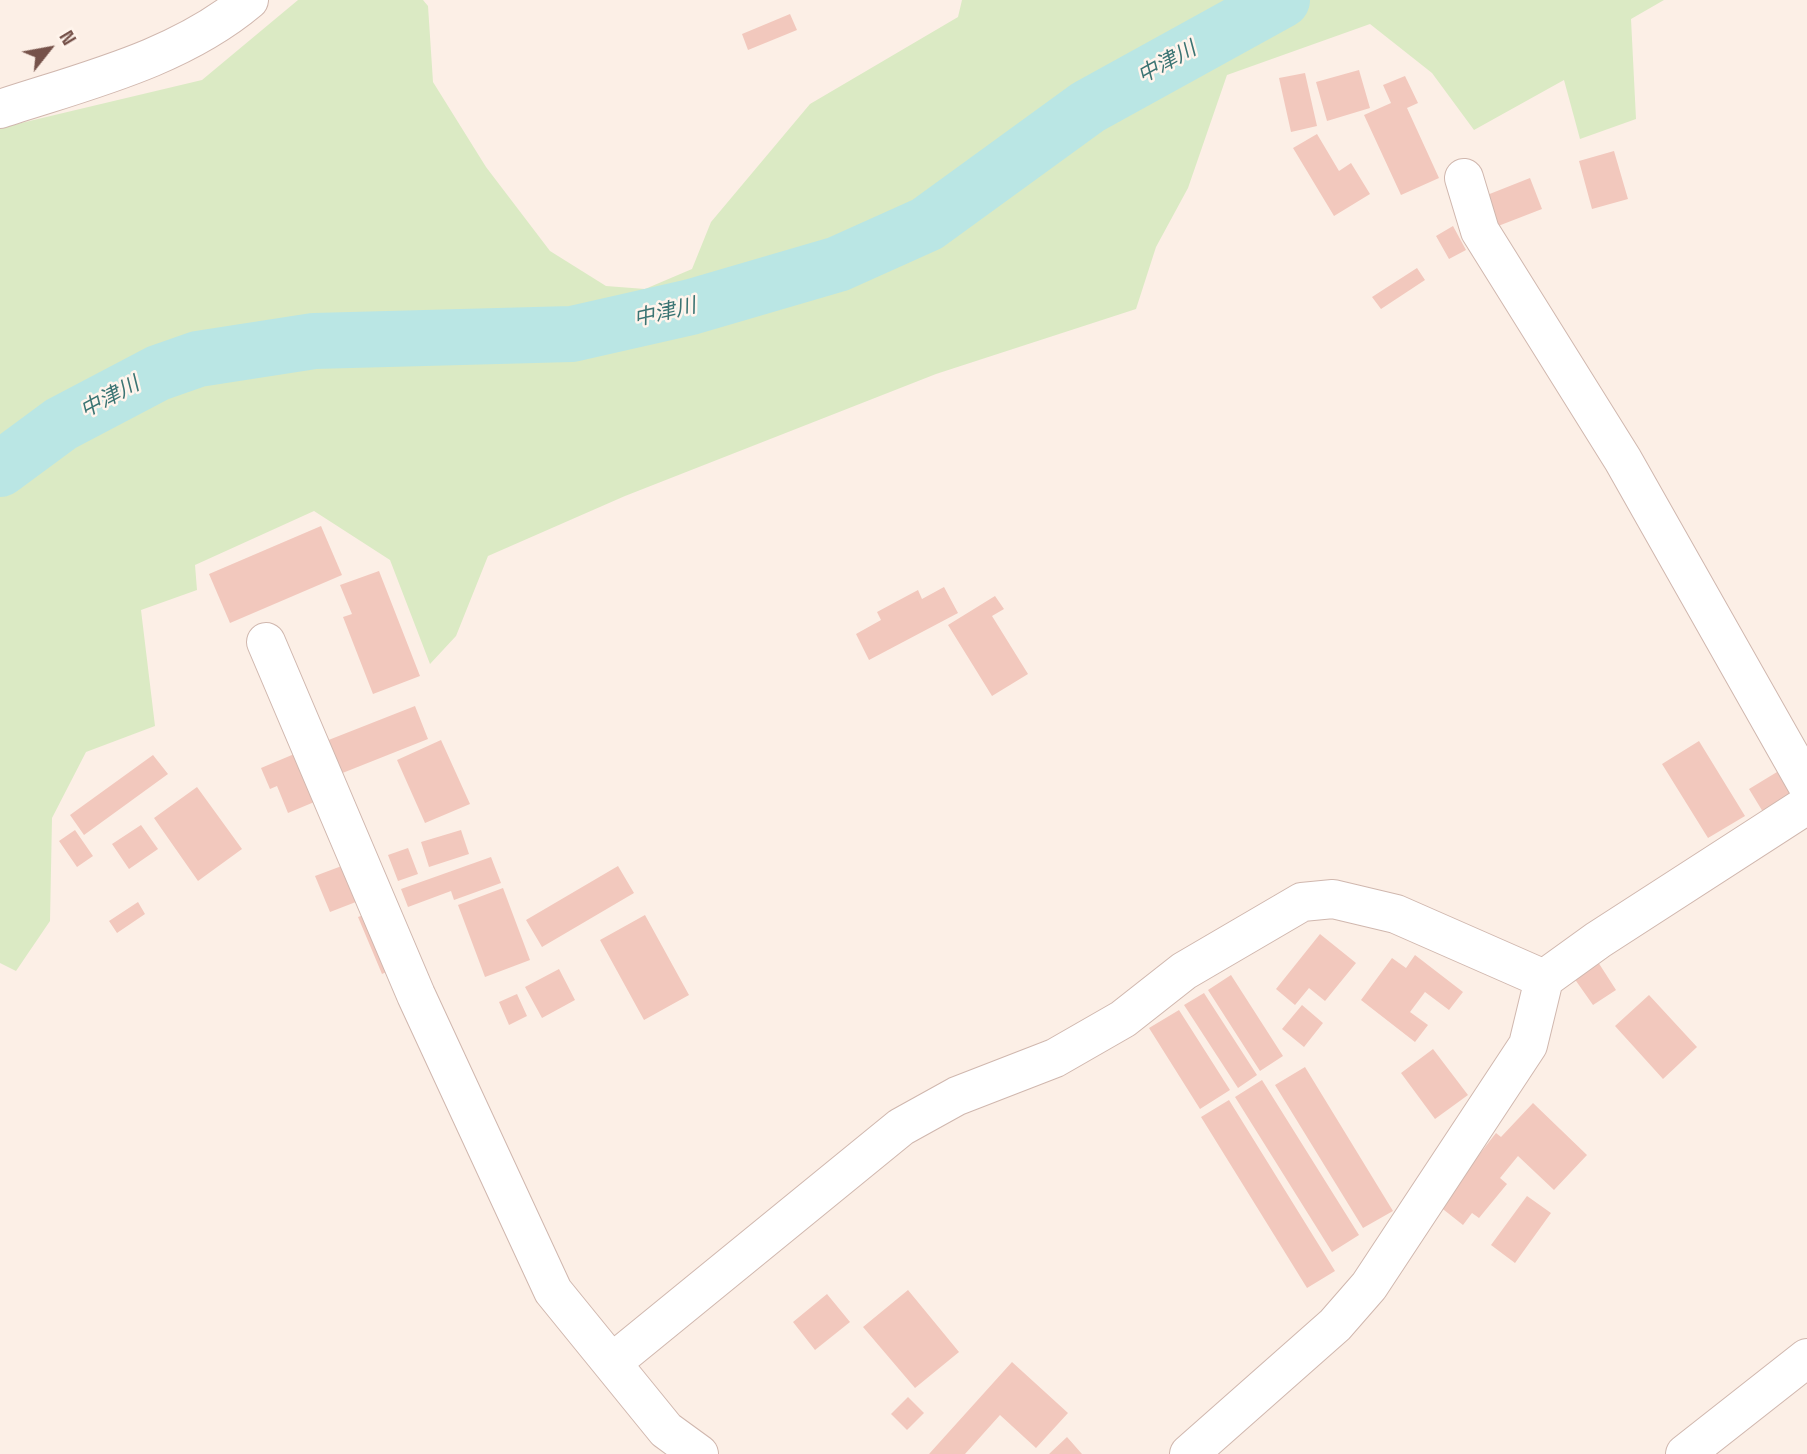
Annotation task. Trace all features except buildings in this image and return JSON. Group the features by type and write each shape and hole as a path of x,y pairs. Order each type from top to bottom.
{"street":[{"path":"0,109 144,61 219,25 249,0"},
{"path":"1464,178 1480,231 1623,460 1807,785"},
{"path":"266,642 416,995 553,1291 573,1319 613,1362 658,1442 699,1454"},
{"path":"1189,1454 1335,1325 1369,1286 1528,1045 1544,979 1598,940 1807,805"},
{"path":"613,1362 901,1127 957,1096 1055,1058 1123,1019 1184,971 1302,902 1333,899 1396,914 1544,979"},
{"path":"1685,1454 1807,1358"}],"green space":[{"path":"298,0 423,0 428,6 433,82 486,167 550,251 606,286 645,289 692,269 711,222 810,104 958,17 962,0 1664,0 1631,19 1636,119 1580,139 1564,80 1474,130 1432,73 1370,24 1227,75 1188,188 1156,247 1136,309 936,374 625,496 488,556 456,636 430,664 390,560 314,511 195,565 197,590 141,610 155,726 86,752 52,818 50,921 16,971 0,963 0,128 202,80"}],"waterway":[{"name":"中津川","path":"0,469 61,424 158,373 198,359 314,341 572,334 691,307 838,264 927,224 1088,107 1282,0"}]}
